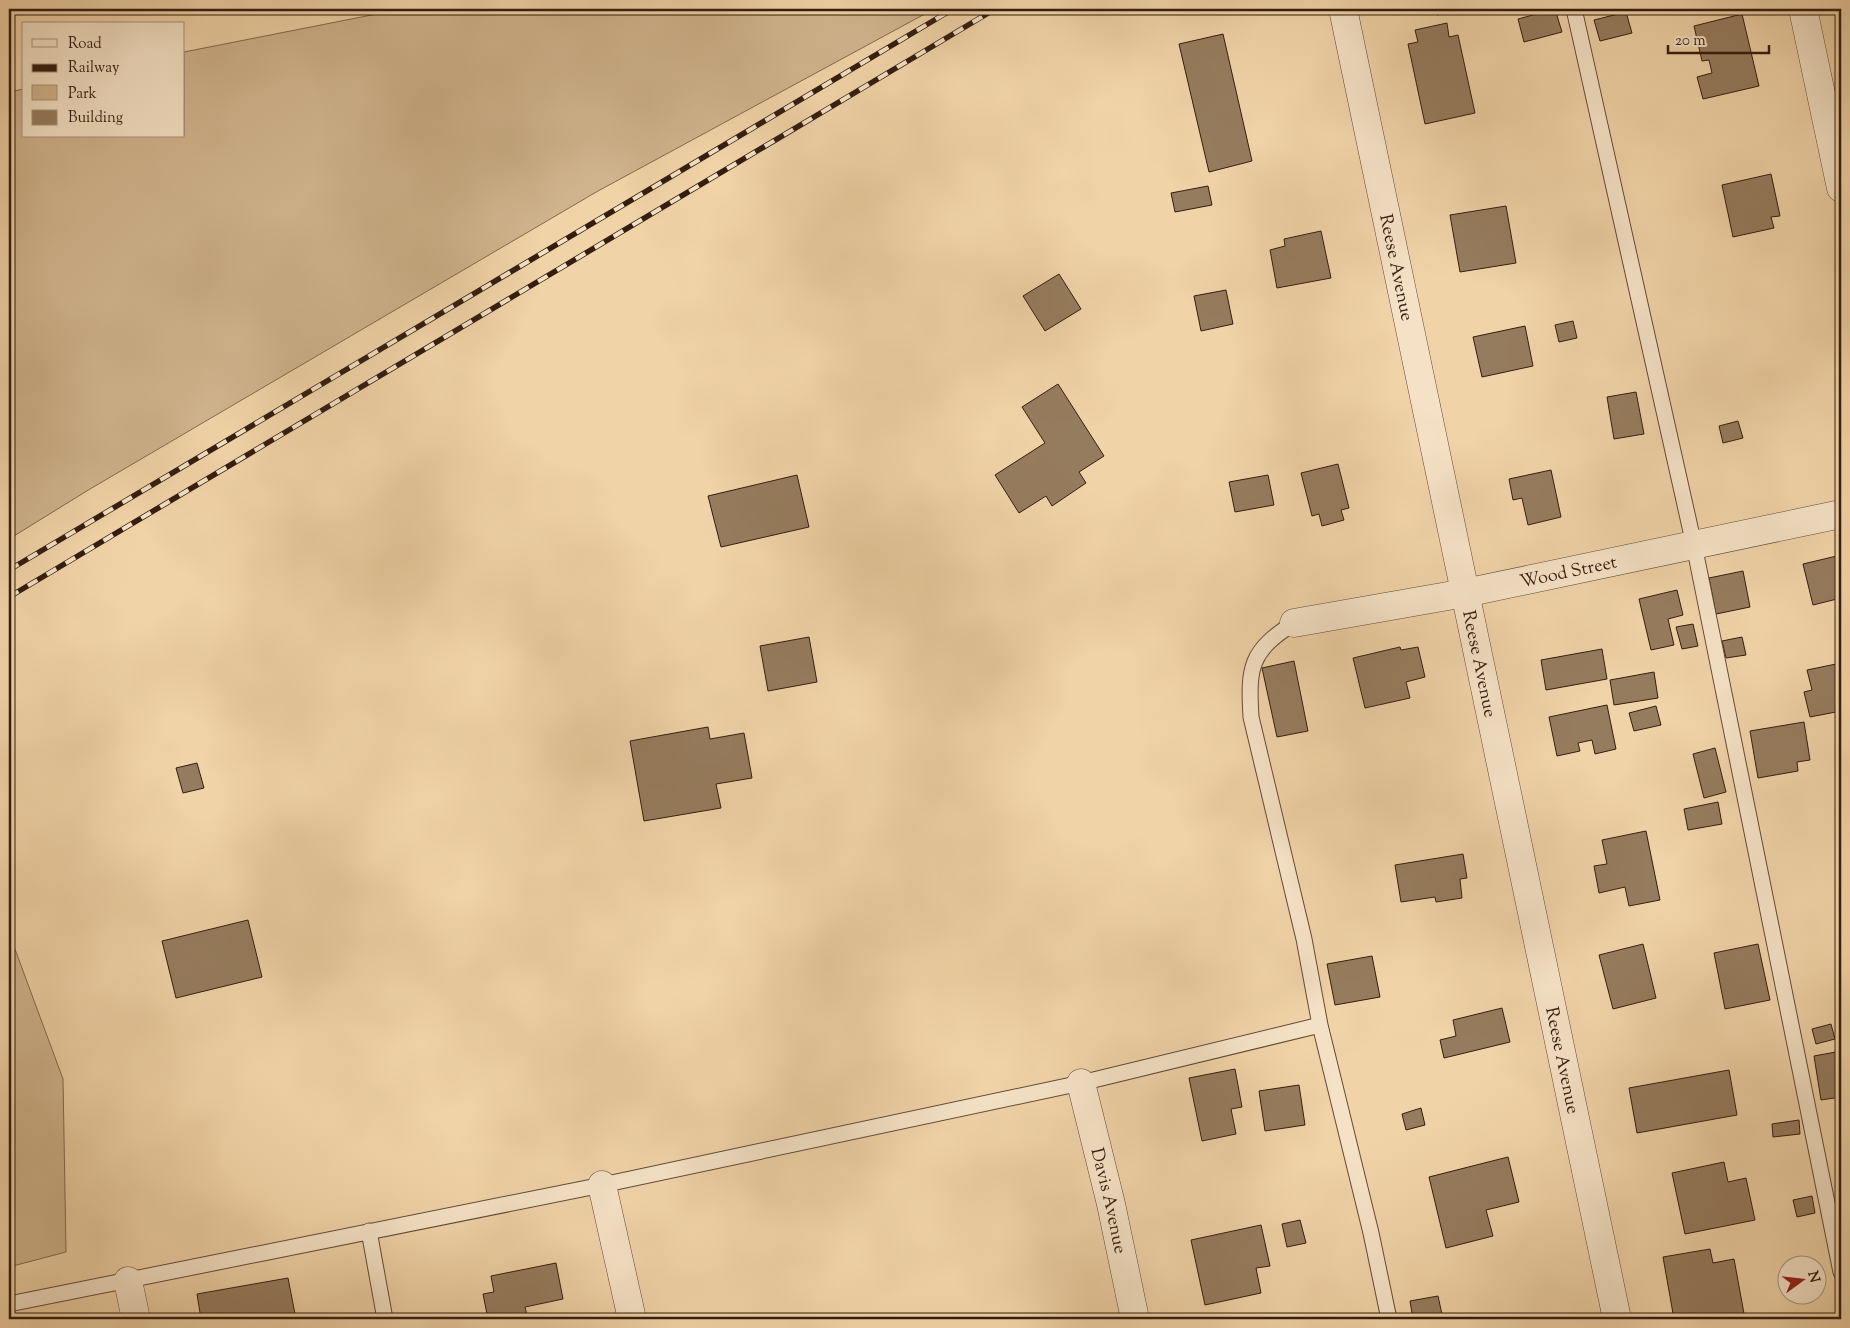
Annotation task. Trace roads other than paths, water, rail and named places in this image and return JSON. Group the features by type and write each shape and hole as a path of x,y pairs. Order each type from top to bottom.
{"street":[{"name":"Reese Avenue","path":"1343,9 1616,1319"},
{"path":"1803,9 1841,188"},
{"name":"Wood Street","path":"1294,623 1465,593 1841,514"},
{"name":"Davis Avenue","path":"1081,1083 1111,1204 1135,1319"},
{"path":"602,1185 632,1319"},
{"path":"128,1281 136,1319"}],"lane":[{"path":"1574,9 1694,545 1841,1272"},
{"path":"1294,623 1273,636 1255,657 1249,683 1251,717 1304,939 1320,1026 1371,1233 1389,1319"},
{"path":"9,1304 602,1185 1081,1083 1320,1026"},
{"path":"369,1231 385,1319"}],"railway":[{"path":"9,570 953,9"},
{"path":"9,597 995,9"}]}
